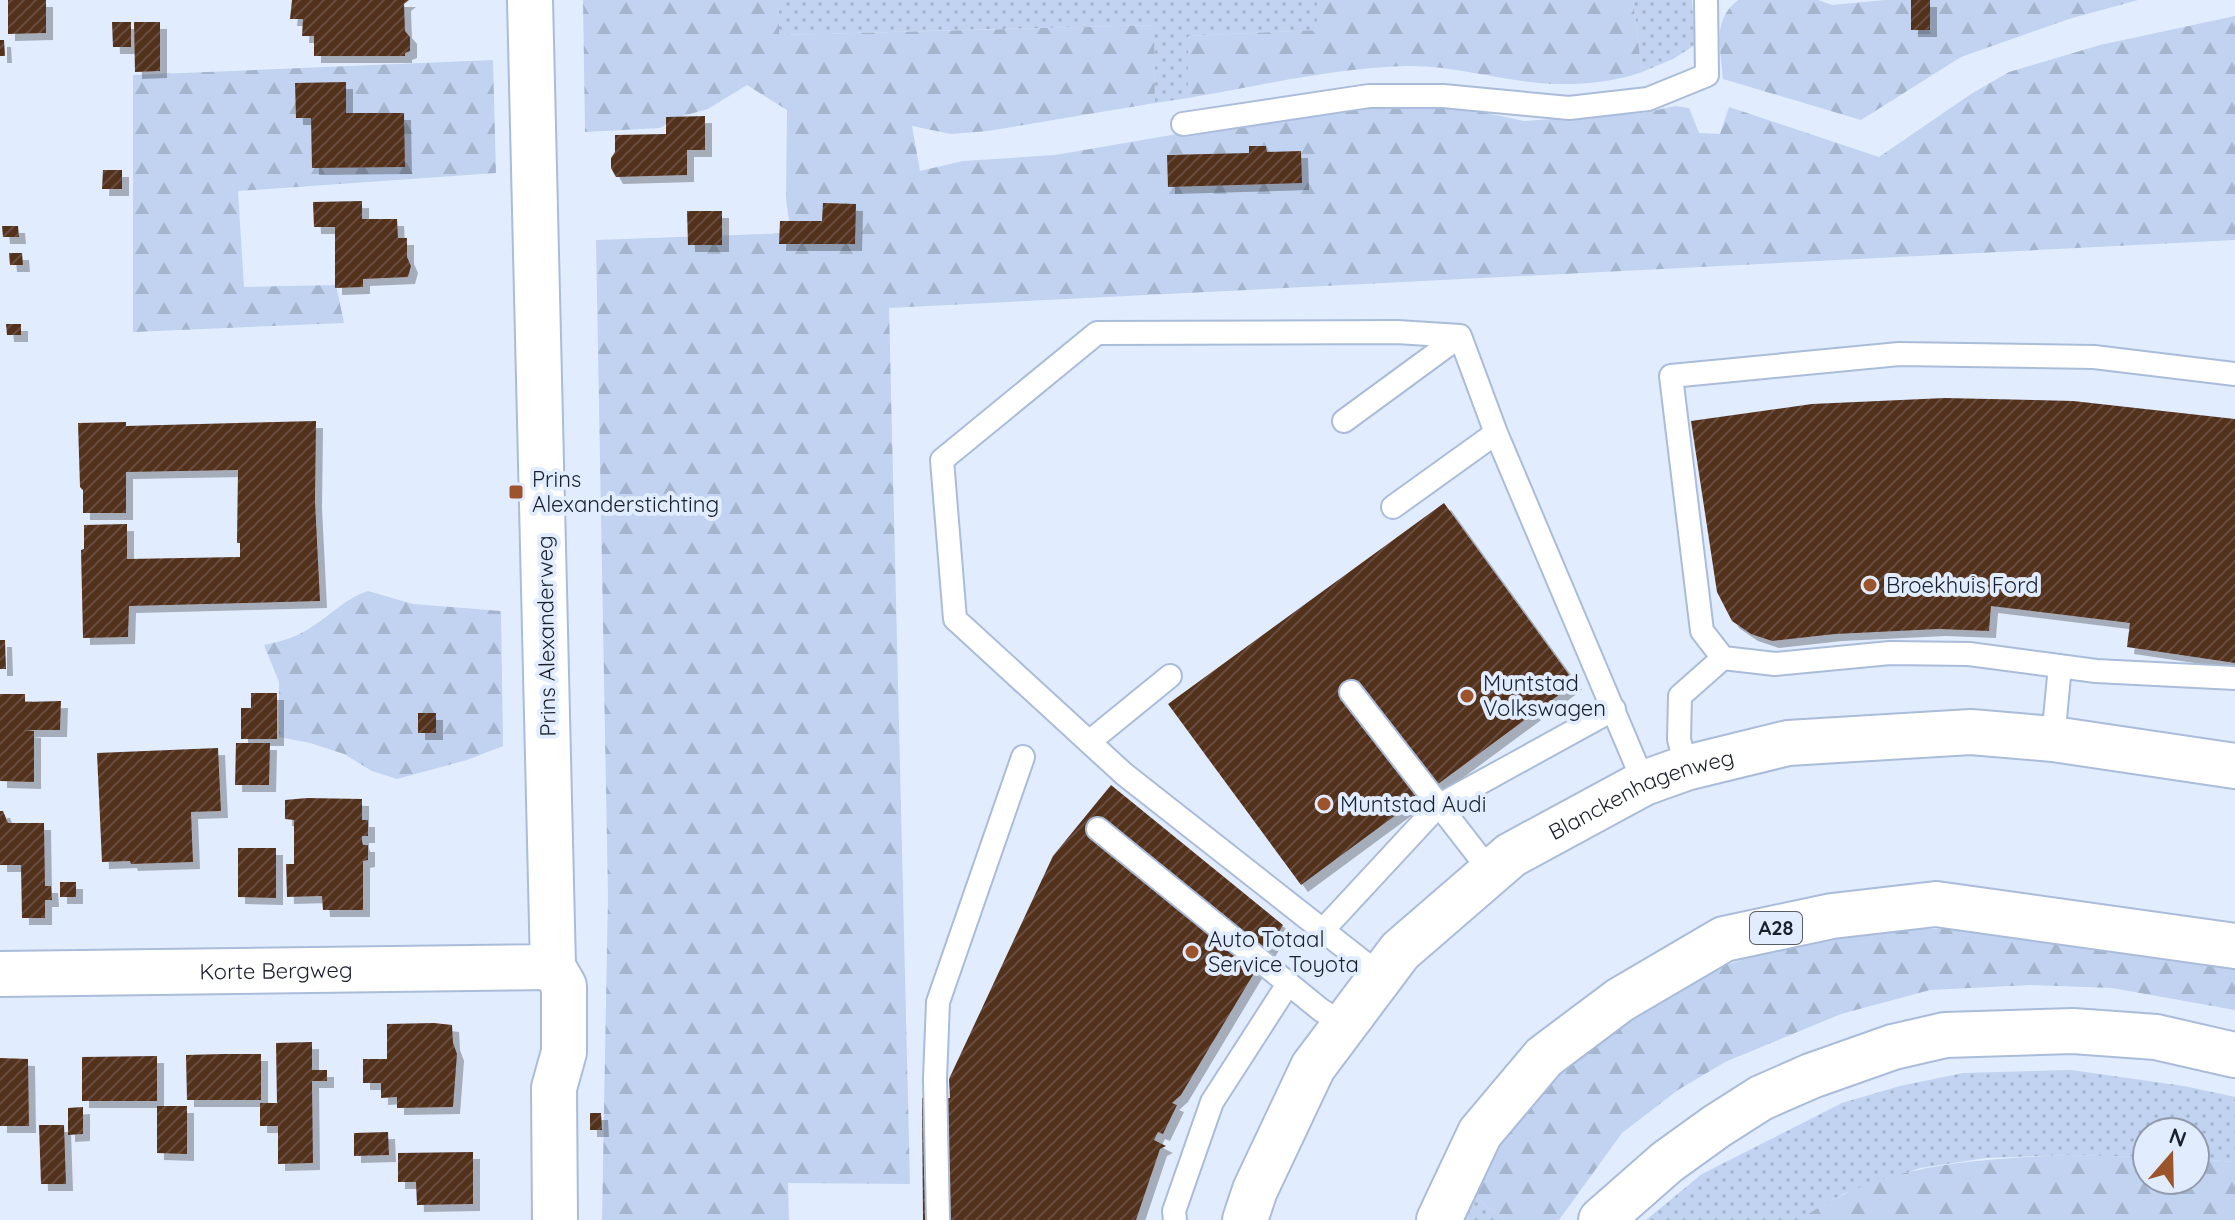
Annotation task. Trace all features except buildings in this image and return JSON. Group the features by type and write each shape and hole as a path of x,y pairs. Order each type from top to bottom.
{"main road":[{"name":"Prins Alexanderweg","path":"530,0 553,967 564,986 564,1052 554,1088 555,1220"},
{"name":"Blanckenhagenweg","path":"1245,1220 1255,1190 1313,1067 1400,951 1511,855 1644,783 1686,768 1788,743 1971,732 2053,739 2235,766"},
{"name":"A28","path":"1439,1220 1480,1133 1544,1057 1620,1000 1724,939 1832,916 1936,904 2235,946"},
{"name":"Korte Bergweg","path":"0,974 553,967"},
{"path":"2073,1031 2152,1014 2235,1031"},
{"path":"2073,1031 2147,1062 2235,1078"},
{"path":"1601,1220 1667,1162 1761,1098 1811,1076 1893,1047 1945,1035 2073,1031 2156,1037 2235,1055"}],"lane":[{"path":"1183,124 1369,96 1443,96 1569,108 1648,99 1707,75 1706,0"},
{"path":"1381,976 1124,774 955,619 942,460 1097,333 1397,332 1460,336"},
{"path":"1344,421 1460,336"},
{"path":"1460,336 1496,433 1644,783"},
{"path":"2235,374 2094,357 1899,354 1671,376 1702,631 1723,658 1775,664 1890,653 1953,654 2096,671 2235,678"},
{"path":"1393,507 1496,433"},
{"path":"1686,768 1679,739 1680,696 1723,658"},
{"path":"2053,739 2060,666"},
{"path":"1089,742 1170,676"},
{"path":"1351,692 1491,872"},
{"path":"1323,930 1438,806 1614,709"},
{"path":"938,1220 935,1079 938,1002 1023,757"},
{"path":"1098,829 1288,984 1344,1024"},
{"path":"1175,1220 1174,1211 1212,1102 1288,984"}],"green space":[{"path":"583,0 779,0 779,35 1154,25 1155,103 988,131 951,134 912,126 920,171 963,161 1055,155 1346,105 1404,104 1468,109 1524,121 1643,113 1675,106 1689,108 1699,133 1720,134 1729,107 1879,157 2009,72 2100,45 2235,16 2235,240 889,308 910,1184 788,1183 789,1220 602,1220 608,896 596,240 791,233 786,200 787,110 747,85 708,109 679,117 660,128 585,132"},
{"path":"779,0 1317,0 1318,30 1188,36 1188,98 1155,103 1153,25 779,35"},
{"path":"1317,0 1633,0 1642,72 1591,83 1564,84 1440,68 1379,67 1188,98 1188,36 1317,30"},
{"path":"1633,0 1692,0 1695,45 1673,59 1642,72"},
{"path":"1738,0 1818,0 1832,5 1885,0 2138,0 2069,19 1961,57 1861,120 1723,79 1721,26 1724,17"},
{"path":"493,60 496,173 238,191 244,287 336,285 344,323 133,332 133,75"},
{"path":"368,591 413,604 501,611 503,746 467,760 397,779 372,771 344,754 279,737 279,682 264,645 302,633 346,602"},
{"path":"1896,929 2000,929 2235,966 2235,1010 2112,988 2030,985 1930,990 1841,1014 1725,1062 1678,1090 1622,1133 1559,1220 1504,1220 1466,1189 1507,1127 1563,1070 1633,1012 1724,966 1797,940"},
{"path":"2071,1070 2184,1086 2235,1097 2235,1162 2211,1160 2211,1116 2131,1116 2131,1157 1986,1158 1920,1168 1843,1194 1800,1220 1646,1220 1702,1174 1842,1103 1900,1086 1963,1073"},
{"path":"2070,1155 2131,1157 2131,1196 2211,1196 2211,1160 2235,1162 2235,1220 1800,1220 1830,1201 1895,1175 1999,1159"},
{"path":"1466,1189 1504,1220 1432,1220"}],"place":[{"name":"Prins Alexanderstichting","path":"516,492"},
{"name":"Broekhuis Ford","path":"1870,585"},
{"name":"Muntstad Volkswagen","path":"1467,696"},
{"name":"Muntstad Audi","path":"1324,804"},
{"name":"Auto Totaal Service Toyota","path":"1192,952"}]}
